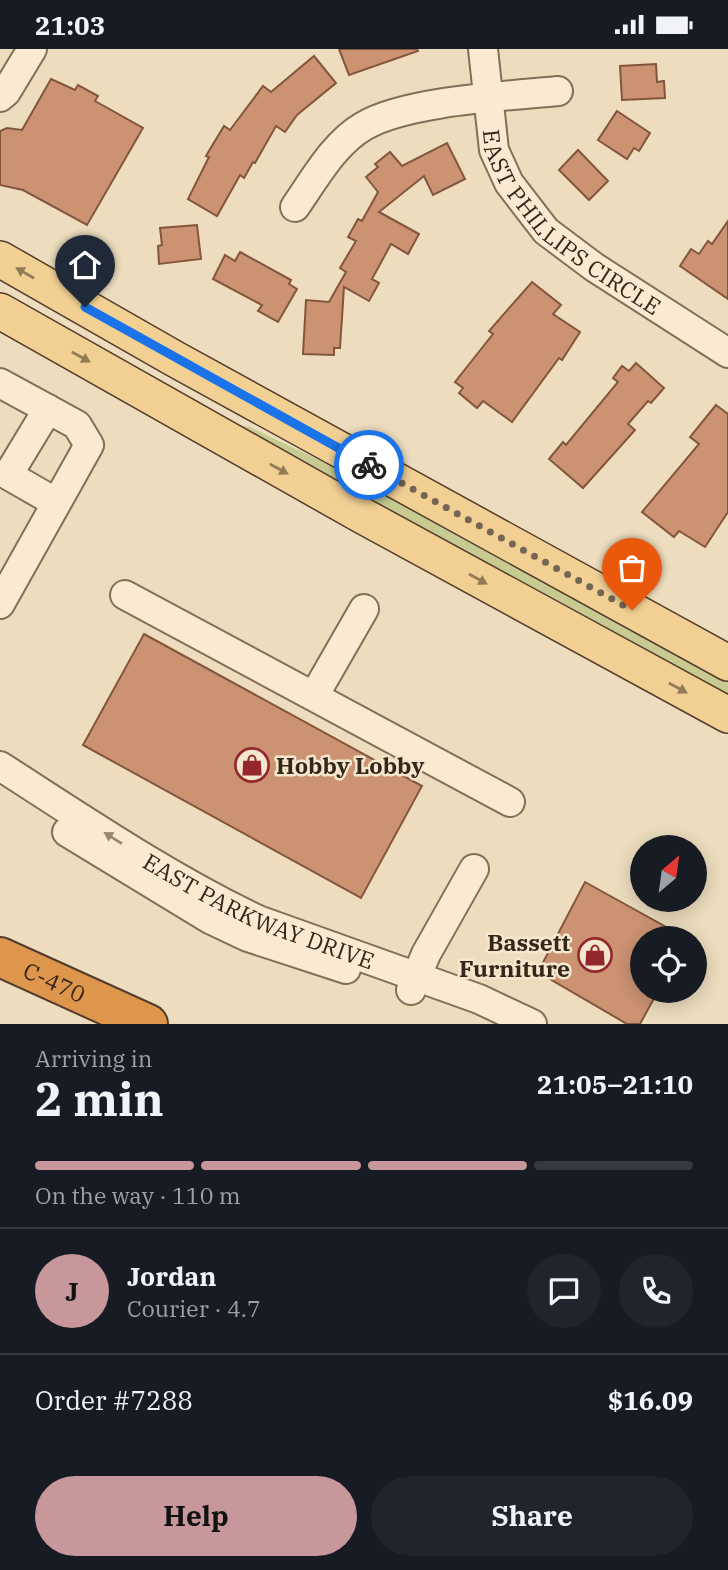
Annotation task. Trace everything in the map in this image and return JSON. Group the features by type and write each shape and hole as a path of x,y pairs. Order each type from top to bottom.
{"highway":[{"path":"0,942 102,1003"},
{"name":"C-470","path":"0,957 148,1024"}],"main road":[{"path":"0,259 175,359 728,663"},
{"path":"0,311 374,522 728,715"}],"street":[{"path":"0,97 6,93 32,49"},
{"name":"EAST PHILLIPS CIRCLE","path":"483,49 494,150 509,183 546,231 594,267 728,353"},
{"path":"295,207 337,150 362,126 387,114 558,91"},
{"path":"0,383 77,425 89,445 0,604"},
{"path":"48,409 8,475 55,502"},
{"path":"125,595 510,802"},
{"path":"314,696 364,610"},
{"name":"EAST PARKWAY DRIVE","path":"0,766 121,843 231,907 414,983 489,1024"},
{"name":"EAST PARKWAY DRIVE","path":"0,789 121,867 210,919 248,937 291,952 479,999 532,1024"},
{"path":"414,983 439,930 474,869"}],"green space":[{"path":"238,425 250,427 371,485 728,678 728,702 240,431 242,427"}],"building":[{"path":"339,49 417,49 418,51 349,75"},
{"path":"314,56 336,83 297,115 285,132 276,126 244,178 240,175 217,216 188,199 209,157 206,156 224,126 230,130 263,86 271,92"},
{"path":"656,64 657,82 664,81 665,98 622,100 620,66"},
{"path":"51,79 75,90 78,85 98,96 95,101 143,128 87,225 23,190 0,185 0,131 7,128 22,130"},
{"path":"617,111 650,133 639,151 634,148 627,159 598,140"},
{"path":"447,143 465,179 433,195 424,176 379,212 419,234 408,254 391,244 372,279 379,283 369,301 344,287 340,348 334,348 334,355 303,354 306,300 329,302 346,272 340,268 356,241 348,237 358,219 362,221 378,192 366,177 378,167 375,164 390,152 402,166"},
{"path":"578,150 608,181 589,200 559,170"},
{"path":"728,221 728,299 680,266 691,249 699,254 708,241 712,244"},
{"path":"197,225 201,259 159,264 158,246 162,245 160,228"},
{"path":"240,252 291,280 289,284 297,289 278,322 258,311 262,305 213,279 225,255 235,261"},
{"path":"532,282 561,305 553,314 580,332 562,360 559,358 512,422 483,401 477,408 459,393 463,388 455,382 493,334 489,331"},
{"path":"636,363 664,388 651,403 648,401 628,424 635,430 583,488 549,459 563,442 566,445 618,382 613,378 622,366 629,371"},
{"path":"716,405 728,414 728,512 705,547 679,531 674,537 642,512 699,444 690,437"},
{"name":"Hobby Lobby","path":"144,634 422,786 361,898 83,745"},
{"name":"Bassett Furniture","path":"585,882 630,907 630,912 639,912 664,926 630,926 630,1003 651,1003 640,1024 627,1024 538,972"}],"way so far":[{"path":"369,465 632,610"}],"place":[{"name":"Hobby Lobby","path":"252,765"},
{"name":"Bassett Furniture","path":"595,955"}],"route":[{"path":"85,307 369,465"}]}
